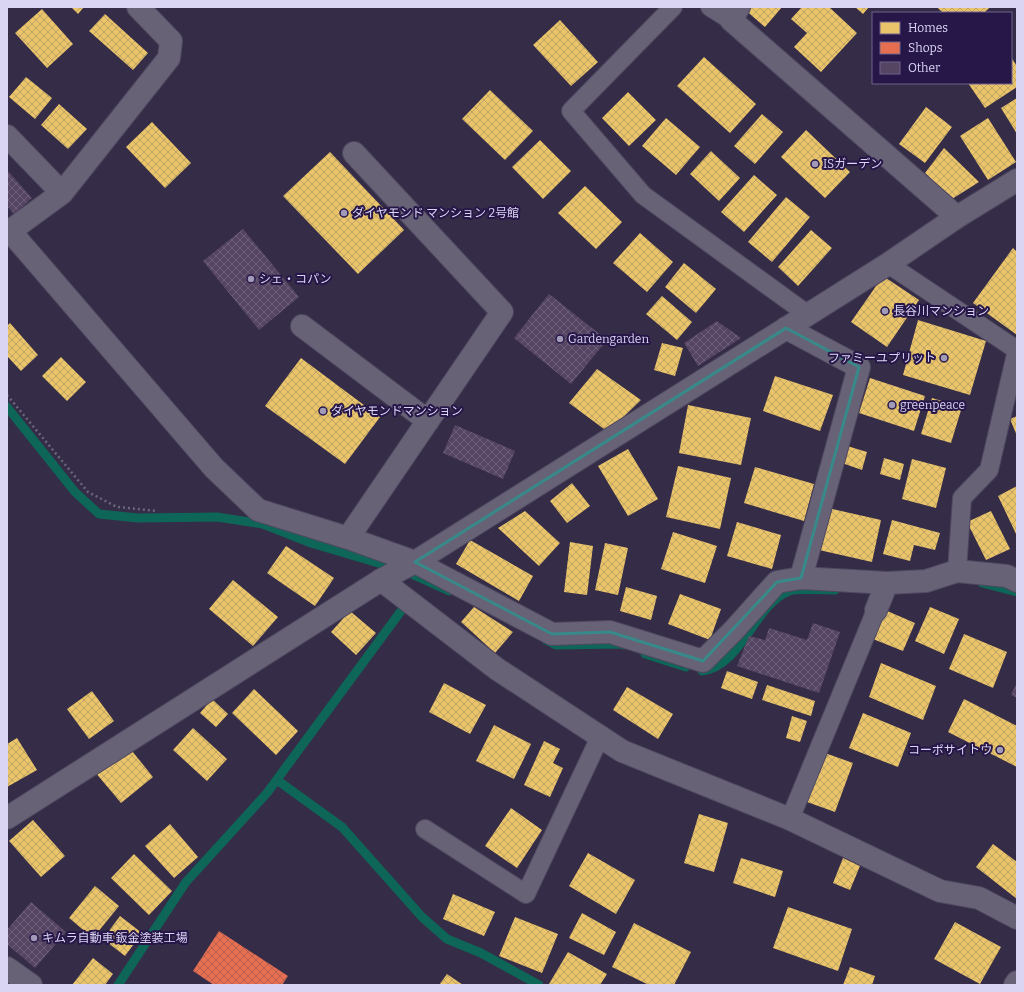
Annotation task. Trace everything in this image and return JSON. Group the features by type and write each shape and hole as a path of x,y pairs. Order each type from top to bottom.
{"street":[{"path":"138,7 171,41 169,58 62,193 10,231 214,468 258,510 348,538 414,562 552,634 610,632 703,661 734,630 776,582 801,578 886,584 926,581 957,571 1007,576 1017,581"},
{"path":"735,13 957,216"},
{"path":"7,136 62,193"},
{"path":"348,538 502,312 354,153"},
{"path":"7,818 381,580 414,562 888,264 957,216 1017,180"},
{"path":"302,326 428,421"},
{"path":"786,328 859,367 801,578"},
{"path":"381,580 497,669 622,751 790,819 940,891 979,898 1017,918"},
{"path":"876,610 886,584"},
{"path":"7,968 31,985"}],"lane":[{"path":"673,7 571,111 643,195 807,314"},
{"path":"710,7 735,13"},
{"path":"888,264 1017,350 989,470 962,498 957,571"},
{"path":"790,819 876,610"},
{"path":"425,829 526,894 600,737"}],"path":[{"path":"7,395 88,492 117,508 157,511"}],"highlighted area":[{"path":"786,328 859,367 801,578 777,582 703,661 610,632 552,634 415,562"}],"building: Homes":[{"path":"71,7 84,7 78,14"},
{"path":"745,7 782,7 765,27 744,9"},
{"path":"802,7 829,7 857,33 821,72 794,47 807,33 791,19"},
{"path":"855,7 869,7 863,14"},
{"path":"937,7 990,7 985,12 942,12"},
{"path":"42,9 73,44 47,68 15,33"},
{"path":"105,14 148,53 133,70 89,31"},
{"path":"560,20 598,62 571,86 533,45"},
{"path":"704,57 756,104 730,133 677,86"},
{"path":"1012,58 1017,66 1017,87 985,108 969,84 1012,84"},
{"path":"26,77 52,98 35,119 9,97"},
{"path":"490,90 533,131 505,160 462,119"},
{"path":"628,92 656,120 629,146 602,118"},
{"path":"1017,98 1017,134 1001,108"},
{"path":"59,104 87,129 68,149 41,125"},
{"path":"926,107 952,127 925,163 899,144"},
{"path":"762,114 783,132 755,164 734,146"},
{"path":"666,118 700,147 676,175 642,146"},
{"path":"988,118 1016,162 988,180 960,136"},
{"path":"152,122 191,163 165,188 126,147"},
{"name":"ISガーデン","path":"806,130 850,172 825,198 781,157"},
{"path":"540,140 571,171 543,199 512,167"},
{"path":"944,148 979,182 952,199 925,173"},
{"path":"711,151 740,178 719,201 690,174"},
{"name":"ダイヤモンド マンション 2号館","path":"330,152 404,230 358,274 283,196"},
{"path":"754,175 777,195 744,232 721,212"},
{"path":"585,186 622,222 596,249 558,213"},
{"path":"786,197 810,217 772,262 748,242"},
{"path":"811,230 832,248 798,286 778,267"},
{"path":"640,233 673,262 647,292 613,263"},
{"path":"1013,248 1017,252 1017,335 973,303"},
{"path":"684,263 716,289 696,313 665,287"},
{"name":"長谷川マンション","path":"883,276 919,300 887,347 851,322"},
{"path":"662,296 692,322 677,340 646,314"},
{"name":"ファミーユプリット","path":"918,320 986,341 970,395 903,375"},
{"path":"10,323 38,355 21,371 7,356 7,326"},
{"path":"662,343 683,348 675,376 654,370"},
{"path":"61,357 86,382 67,401 42,376"},
{"name":"ダイヤモンドマンション","path":"301,358 380,417 345,464 265,406"},
{"path":"597,369 641,400 608,432 569,403"},
{"path":"775,376 833,395 820,431 763,411"},
{"name":"greenpeace","path":"870,378 925,396 914,431 859,413"},
{"path":"932,398 962,407 951,443 921,434"},
{"path":"688,405 751,418 741,465 679,453"},
{"path":"1017,416 1017,436 1010,419"},
{"path":"844,445 867,452 862,470 839,462"},
{"path":"628,449 658,499 628,516 598,466"},
{"path":"884,458 904,464 900,480 880,474"},
{"path":"912,459 946,468 936,508 902,499"},
{"path":"678,466 731,478 720,529 666,517"},
{"path":"755,467 814,484 804,521 744,503"},
{"path":"572,483 590,506 567,523 550,501"},
{"path":"1017,486 1017,536 998,496"},
{"path":"828,508 881,520 872,562 819,550"},
{"path":"525,511 560,543 539,566 498,528"},
{"path":"991,511 1010,549 986,560 967,522"},
{"path":"892,520 940,533 935,550 914,545 910,561 883,554"},
{"path":"737,522 781,535 772,569 727,556"},
{"path":"673,532 717,546 705,583 661,569"},
{"path":"470,540 533,576 519,601 456,564"},
{"path":"570,542 593,546 587,595 564,592"},
{"path":"605,543 628,548 618,595 595,590"},
{"path":"286,546 334,578 315,606 267,573"},
{"path":"233,580 278,617 253,646 209,609"},
{"path":"626,587 657,596 651,620 620,611"},
{"path":"680,594 721,609 710,640 668,624"},
{"path":"474,607 513,632 495,653 461,622"},
{"path":"930,607 959,619 944,654 915,641"},
{"path":"885,610 915,623 903,651 873,639"},
{"path":"350,611 376,633 356,655 331,632"},
{"path":"964,634 1007,652 993,688 949,669"},
{"path":"881,663 936,686 923,720 869,697"},
{"path":"727,671 758,682 752,699 721,688"},
{"path":"444,683 486,705 470,734 429,712"},
{"path":"767,685 815,701 811,716 762,700"},
{"path":"627,687 673,714 658,739 613,710"},
{"path":"254,689 298,731 276,755 232,713"},
{"path":"92,691 114,721 89,739 67,709"},
{"path":"212,699 228,714 216,727 200,713"},
{"name":"コーポサイトウ","path":"964,699 1017,726 1017,767 948,732"},
{"path":"863,713 911,733 898,767 849,748"},
{"path":"792,716 807,721 800,742 786,738"},
{"path":"494,725 531,744 514,779 476,761"},
{"path":"193,728 227,759 207,781 173,750"},
{"path":"17,738 37,770 7,787 7,744"},
{"path":"544,741 560,749 553,763 563,768 550,797 524,785"},
{"path":"128,746 153,777 121,803 95,772"},
{"path":"825,753 853,763 835,812 807,802"},
{"path":"511,808 542,830 517,868 485,846"},
{"path":"699,814 728,823 714,872 684,863"},
{"path":"33,820 65,856 41,877 9,841"},
{"path":"170,824 198,857 174,878 145,846"},
{"path":"993,844 1017,862 1017,899 976,867"},
{"path":"588,853 635,880 616,914 569,886"},
{"path":"134,854 172,891 149,915 111,878"},
{"path":"741,858 783,871 775,897 733,883"},
{"path":"843,858 860,866 850,890 833,883"},
{"path":"95,886 119,906 93,938 69,918"},
{"path":"453,894 495,912 484,936 443,919"},
{"path":"788,907 852,929 838,971 773,948"},
{"path":"582,913 616,932 604,955 569,938"},
{"path":"120,916 142,933 125,956 103,939"},
{"path":"515,917 558,934 542,973 499,956"},
{"path":"955,922 1001,947 980,984 934,959"},
{"path":"634,923 691,952 674,985 649,985 612,967"},
{"path":"568,952 607,974 600,985 549,984"},
{"path":"93,958 113,974 105,985 72,985"},
{"path":"850,967 875,976 872,985 843,985"},
{"path":"447,974 463,985 439,985"}],"building: Shops":[{"path":"219,931 288,976 282,985 214,985 193,971"}],"building: Other":[{"path":"7,170 32,198 14,214 7,206"},
{"name":"シェ・コパン","path":"243,229 299,297 259,330 203,261"},
{"name":"Gardengarden","path":"549,294 607,340 571,384 514,338"},
{"path":"717,321 741,338 698,366 684,343"},
{"path":"455,425 515,451 503,479 443,453"},
{"path":"813,623 840,632 819,693 737,666 749,636 765,640 769,628 807,640"},
{"path":"1017,682 1017,698 1011,695"},
{"name":"キムラ自動車 鈑金塗装工場","path":"31,902 66,932 35,968 7,944 7,930"}],"waterway":[{"path":"7,407 75,492 99,514 138,518 217,517 263,524 311,543 405,571 449,591"},
{"path":"982,583 1017,592"},
{"path":"702,671 716,667 728,658 766,609 777,598 793,590 835,590"},
{"path":"118,985 186,882 267,793 401,611"},
{"path":"546,640 556,645 624,645"},
{"path":"645,654 686,667"},
{"path":"277,780 342,827 422,917 447,939 481,953 539,985"}],"place":[{"name":"ISガーデン","path":"815,164"},
{"name":"ダイヤモンド マンション 2号館","path":"344,213"},
{"name":"シェ・コパン","path":"251,279"},
{"name":"長谷川マンション","path":"885,311"},
{"name":"Gardengarden","path":"560,339"},
{"name":"ファミーユプリット","path":"944,358"},
{"name":"greenpeace","path":"892,405"},
{"name":"ダイヤモンドマンション","path":"323,411"},
{"name":"コーポサイトウ","path":"1000,750"},
{"name":"キムラ自動車 鈑金塗装工場","path":"34,938"}]}
